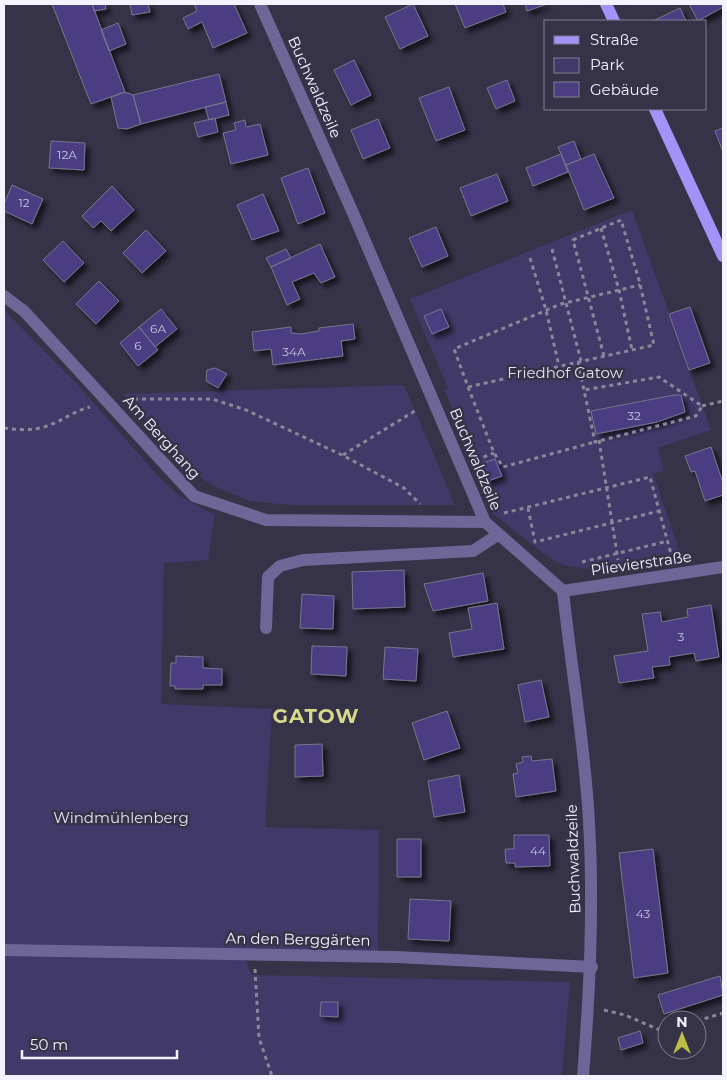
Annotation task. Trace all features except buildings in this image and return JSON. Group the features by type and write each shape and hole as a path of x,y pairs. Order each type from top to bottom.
{"main road":[{"path":"606,4 614,20"},
{"path":"655,110 723,256"}],"street":[{"name":"Buchwaldzeile","path":"260,4 434,399 485,522 563,591 586,773 590,822 592,967 583,1076"},
{"name":"Am Berghang","path":"4,296 24,311 194,496 266,520 485,522"},
{"path":"266,628 268,577 280,566 303,560 473,551 499,534"},
{"name":"Plievierstraße","path":"563,591 723,567"},
{"name":"An den Berggärten","path":"4,950 396,957 592,967"}],"path":[{"path":"468,387 654,345 640,285 621,220 573,240 604,356"},
{"path":"601,228 619,290 632,350"},
{"path":"552,249 567,303 594,442"},
{"path":"530,258 546,310 559,366"},
{"path":"640,285 546,310 454,349 494,453 503,467 599,440 696,416 702,406 723,401"},
{"path":"584,390 659,377 702,406"},
{"path":"4,428 24,431 46,426 78,410 125,399 212,399 246,410 404,488 436,521"},
{"path":"342,456 434,399"},
{"path":"599,440 618,560"},
{"path":"504,513 650,477 671,554"},
{"path":"528,508 535,542 659,511"},
{"path":"582,562 668,541"},
{"path":"253,954 259,1038 272,1076"},
{"path":"589,1005 625,1015 657,1029"},
{"path":"707,1017 723,1013"}],"green space":[{"name":"Friedhof Gatow","path":"632,210 711,430 658,448 664,471 653,474 682,558 594,570 563,565 547,556 492,513 477,466 445,391 448,388 410,299"},
{"name":"Windmühlenberg","path":"4,310 77,384 158,476 181,497 215,515 208,560 164,563 161,704 272,709 265,827 379,830 378,952 242,950 251,975 570,982 562,1076 4,1076"},
{"path":"404,385 455,505 290,505 250,501 212,485 192,471 123,394"}],"district":[{"name":"GATOW","path":"316,716"}]}
